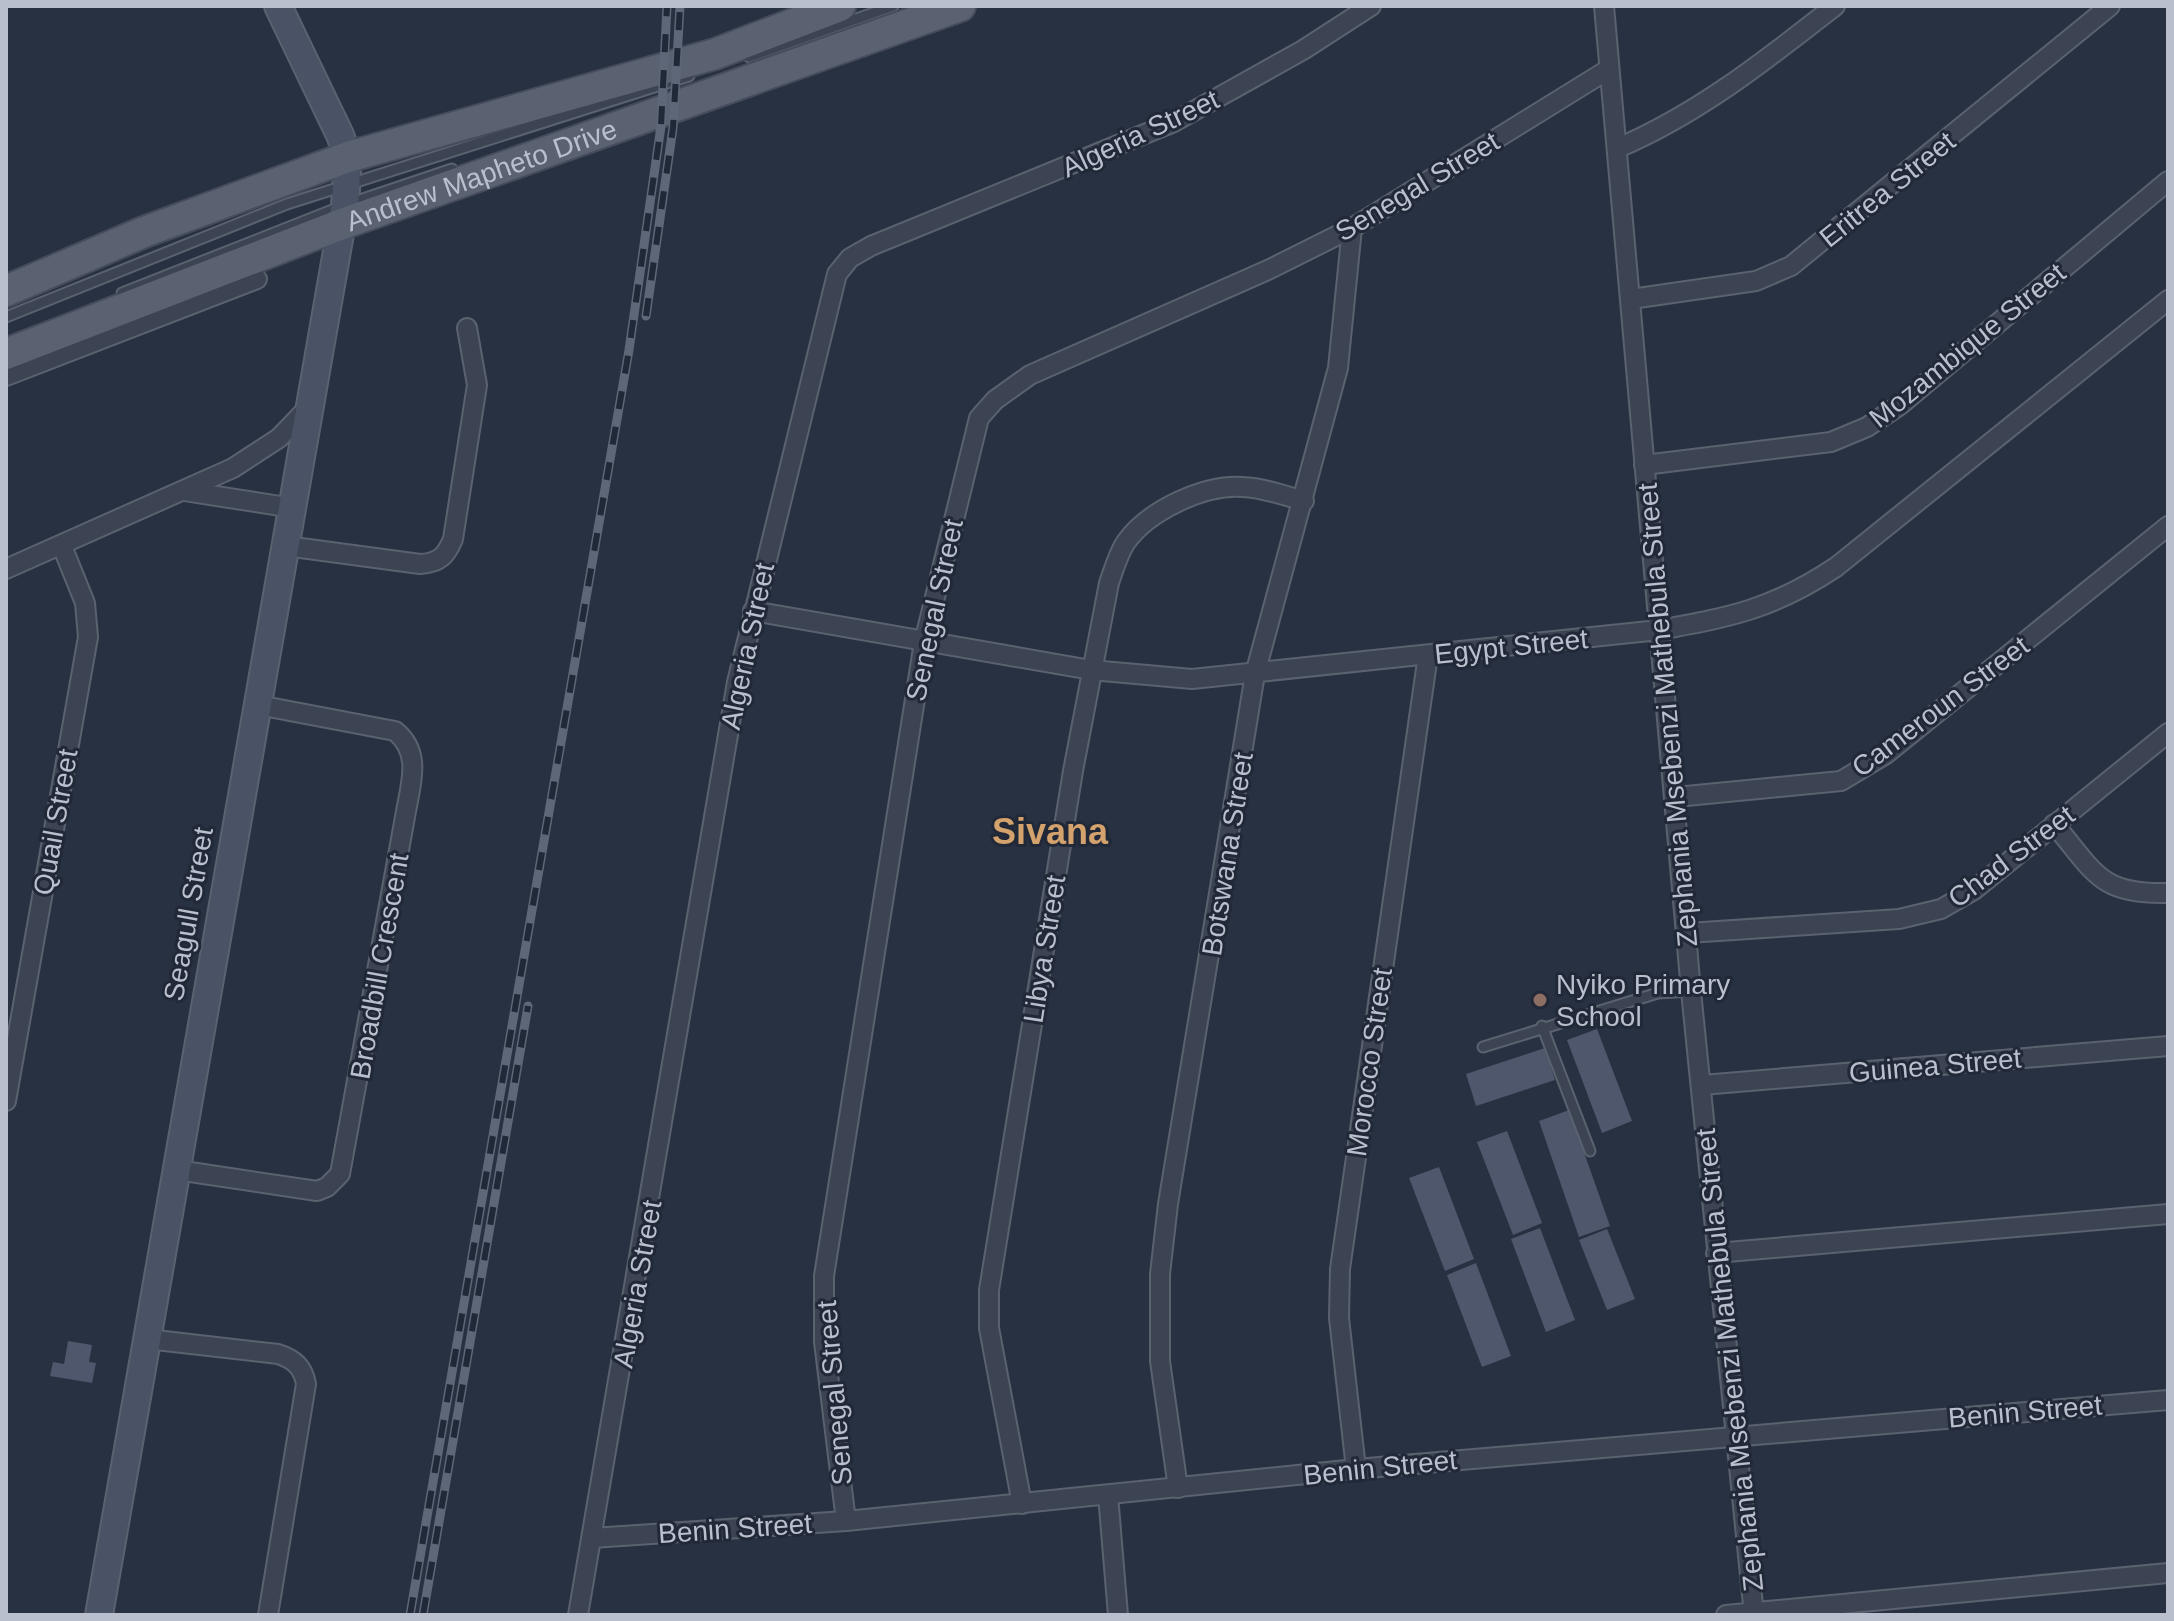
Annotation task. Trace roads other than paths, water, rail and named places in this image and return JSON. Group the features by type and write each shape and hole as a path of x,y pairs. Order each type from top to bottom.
{"main road":[{"name":"Andrew Mapheto Drive","path":"6,354 183,283 345,192 840,6"},
{"name":"Andrew Mapheto Drive","path":"6,291 144,232 345,192 960,6"}],"street":[{"path":"278,6 332,113 345,192"},
{"name":"Algeria Street","path":"578,1615 656,1174 717,788 753,611 837,274 850,258 871,246 1174,122 1303,50 1371,6"},
{"name":"Zephania Msebenzi Mathebula Street","path":"1604,6 1691,991 1754,1614"},
{"path":"1618,148 1685,115 1746,74 1835,6"},
{"name":"Eritrea Street","path":"1631,299 1756,281 1791,266 2110,6"},
{"name":"Senegal Street","path":"846,1521 824,1342 824,1276 924,642 979,418 995,400 1030,375 1256,275 1352,228 1609,69"},
{"name":"Mozambique Street","path":"1644,465 1831,442 1867,427 1900,405 2168,181"},
{"name":"Seagull Street","path":"99,1615 293,508 345,192"},
{"name":"Botswana Street","path":"1178,1488 1160,1361 1160,1274 1168,1204 1255,674 1338,368 1352,228"},
{"path":"6,376 257,279"},
{"name":"Egypt Street","path":"753,611 1091,670 1179,679 1255,674 1659,630 1765,607 1812,582 2168,300"},
{"path":"286,546 420,564 435,563 443,557 453,539 474,413 475,365 467,328"},
{"path":"6,569 184,491 261,451 290,428 308,408"},
{"name":"Libya Street","path":"1022,1504 989,1328 989,1290 1091,670 1117,560 1126,542 1148,521 1200,494 1222,488 1262,489 1304,501"},
{"path":"184,491 293,508"},
{"name":"Cameroun Street","path":"1676,797 1820,785 1853,775 1886,754 2168,526"},
{"name":"Quail Street","path":"6,1101 88,637 85,603 62,546"},
{"name":"Morocco Street","path":"1356,1469 1339,1318 1340,1269 1428,655"},
{"name":"Broadbill Crescent","path":"177,1170 317,1191 327,1187 340,1174 349,1134 414,758 404,738 395,731 258,705"},
{"name":"Chad Street","path":"1688,933 1923,915 1974,890 2168,733"},
{"path":"2054,824 2109,886 2141,893 2168,893"},
{"name":"Guinea Street","path":"1702,1085 2168,1046"},
{"path":"1716,1253 2168,1214"},
{"path":"147,1339 278,1354 288,1357 304,1373 306,1384 268,1615"},
{"name":"Benin Street","path":"592,1538 846,1521 1356,1469 2168,1400"},
{"path":"1108,1495 1118,1615"},
{"path":"1726,1615 2168,1573"}],"lane":[{"path":"893,6 740,64 929,6"},
{"path":"109,298 345,192 695,79 626,109"},
{"path":"6,317 287,204 466,165"},
{"path":"1483,1047 1542,1026 1658,993 1691,991"},
{"path":"1542,1026 1590,1151"}],"railway":[{"path":"410,1615 629,350 661,126 667,6"},
{"path":"646,316 673,128 680,6"},
{"path":"423,1615 528,1006"}],"place":[{"name":"Nyiko Primary School","path":"1540,1000"}],"district":[{"name":"Sivana","path":"1050,831"}]}
